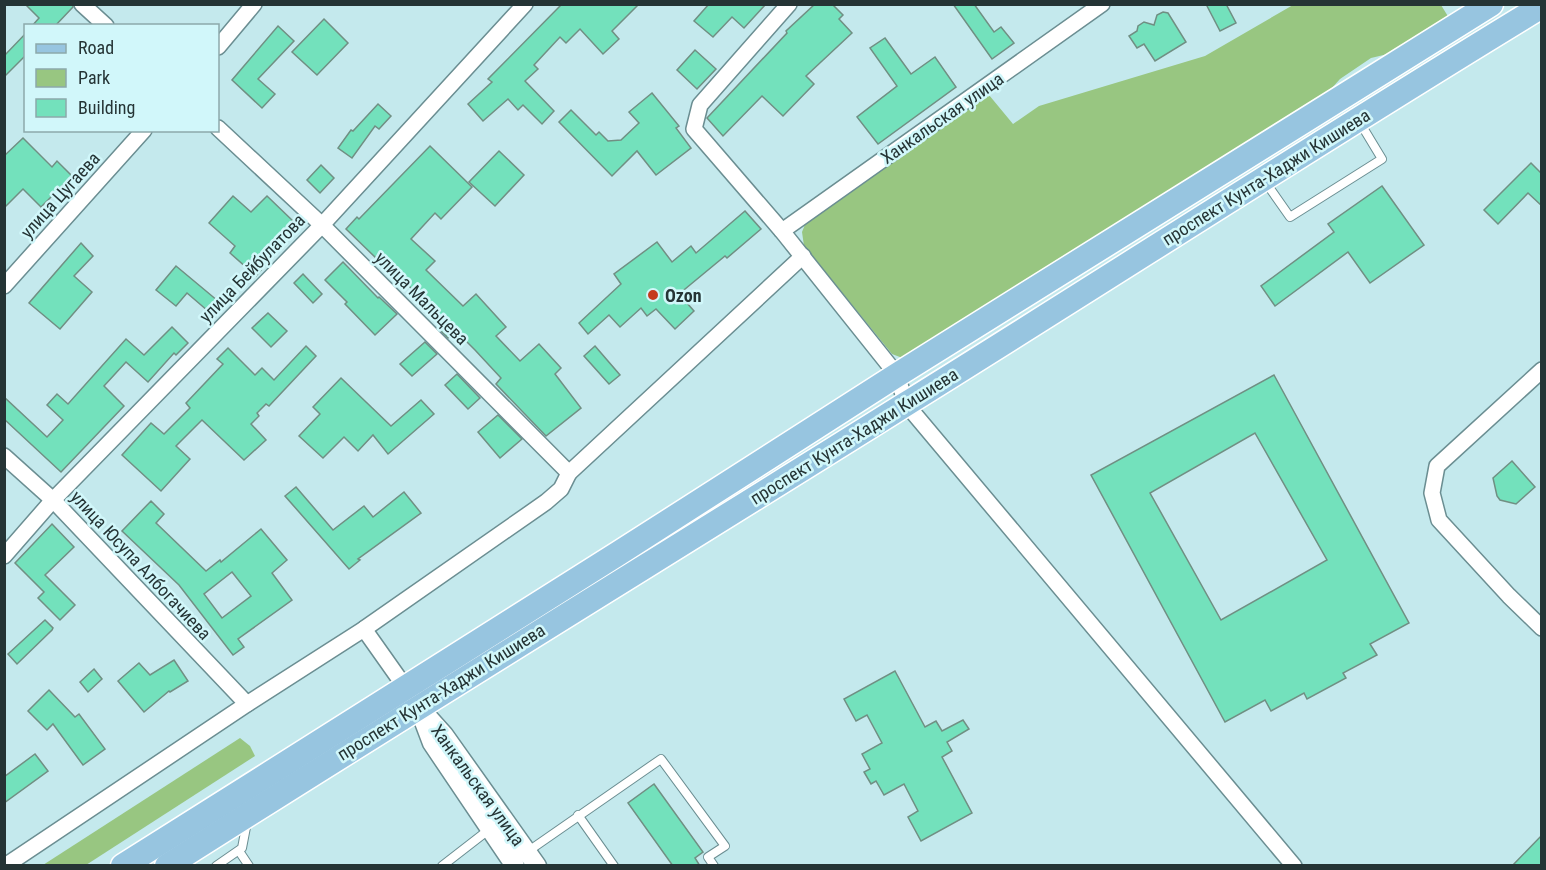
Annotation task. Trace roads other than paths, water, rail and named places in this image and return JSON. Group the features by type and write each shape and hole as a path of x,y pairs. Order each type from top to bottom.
{"main road":[{"name":"проспект Кунта-Хаджи Кишиева","path":"123,866 906,404 1358,119 1542,6"},
{"name":"проспект Кунта-Хаджи Кишиева","path":"167,866 248,814 412,697 897,375 1478,9"}],"street":[{"path":"82,4 104,24"},
{"path":"219,46 254,4"},
{"name":"улица Бейбулатова","path":"4,556 52,500 322,225 525,4"},
{"path":"789,4 700,105 694,129 782,231 897,375 906,404 1294,866"},
{"name":"Ханкальская улица","path":"782,231 1102,4"},
{"name":"улица Мальцева","path":"219,129 322,225 569,473"},
{"name":"улица Цугаева","path":"4,286 142,132"},
{"path":"5,866 246,704 364,629 546,502 561,489 569,473 802,256"},
{"path":"1542,370 1437,466 1432,493 1439,520 1542,628"},
{"name":"улица Юсупа Албогачиева","path":"4,456 52,500 246,704"},
{"path":"364,629 412,697"},
{"name":"Ханкальская улица","path":"412,697 444,735 497,824 523,861"}],"lane":[{"path":"1263,179 1290,217 1382,159 1358,119"},
{"path":"523,861 578,815 661,759 725,846 708,857 714,866"},
{"path":"216,866 242,848 248,814"},
{"path":"578,815 614,866"},
{"path":"442,866 497,824"},
{"path":"239,851 249,866"}],"place":[{"name":"Ozon","path":"653,295"}]}
